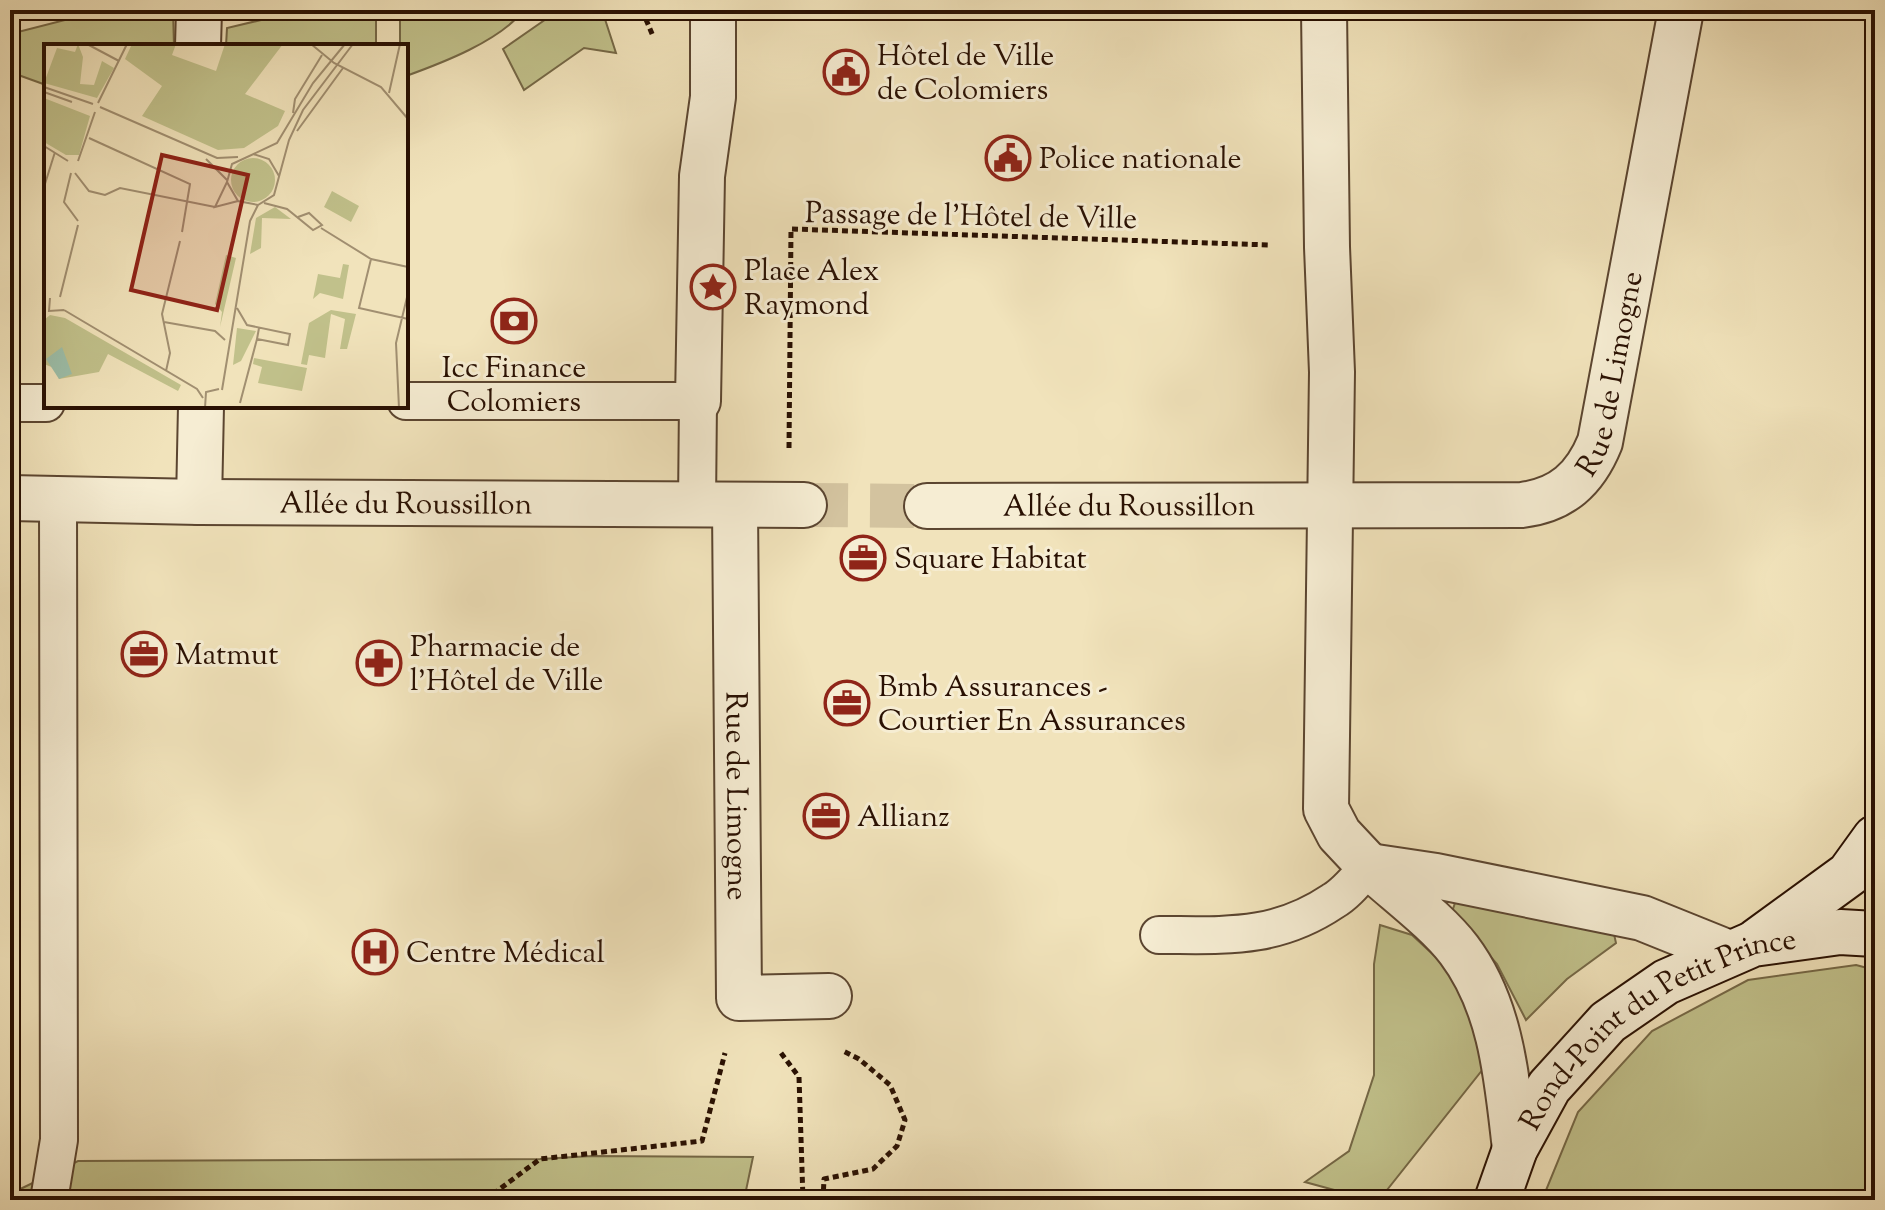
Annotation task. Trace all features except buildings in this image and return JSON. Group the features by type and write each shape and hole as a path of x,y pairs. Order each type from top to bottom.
{"street":[{"path":"198,44 199,10"},
{"path":"698,401 702,176 713,97 713,10"},
{"path":"1324,10 1332,372 1326,809 1339,834 1458,948 1479,982 1504,1053 1515,1149"},
{"name":"Rue de Limogne","path":"1330,506 1537,504 1562,494 1591,463 1600,442 1612,384 1681,10"},
{"path":"199,502 201,408"},
{"name":"Allée du Roussillon","path":"10,498 796,505"},
{"name":"Rue de Limogne","path":"716,505 739,998"},
{"name":"Allée du Roussillon","path":"927,506 1330,506"},
{"path":"1369,866 1436,876 1642,918 1741,949 1849,874 1875,838"},
{"name":"Rond-Point du Petit Prince","path":"1497,1200 1515,1149 1549,1087 1608,1022 1666,982 1741,949 1840,932 1875,934"},
{"path":"739,998 829,996"}],"lane":[{"path":"408,401 698,401 716,505"},
{"path":"10,403 44,403"},
{"path":"49,1200 59,1140 58,499"},
{"path":"1159,935 1236,935 1290,925 1336,900 1369,866"}],"path":[{"name":"Passage de l'Hôtel de Ville","path":"796,505 791,229 1327,247"},
{"path":"485,1200 540,1159 702,1141 739,998"},
{"path":"823,1200 824,1179 873,1169 897,1146 905,1120 890,1085 859,1059"},
{"path":"799,1077 803,1200"}],"green space":[{"path":"104,10 173,10 174,44 44,44 44,84 10,72 10,34"},
{"path":"303,10 376,10 376,44 226,44 227,28"},
{"path":"400,10 524,10 486,41 408,75 408,44 400,44"},
{"path":"550,10 602,10 616,53 584,48 524,90 503,49 549,17"},
{"path":"1457,897 1614,934 1616,943 1567,979 1526,1020 1497,964 1452,912"},
{"path":"1380,925 1412,935 1452,972 1476,1029 1483,1069 1379,1200 1371,1200 1305,1182 1349,1151 1374,1075 1374,964"},
{"path":"1856,965 1875,970 1875,1200 1542,1200 1578,1112 1652,1031 1748,980"},
{"path":"592,1156 753,1157 744,1200 10,1200 10,1194 78,1161 540,1159"}],"tunnel":[{"path":"804,505 927,506"}],"place":[{"name":"Hôtel de Ville de Colomiers","path":"846,72"},
{"name":"Police nationale","path":"1008,158"},
{"name":"Place Alex Raymond","path":"713,287"},
{"name":"Icc Finance Colomiers","path":"514,321"},
{"name":"Square Habitat","path":"863,558"},
{"name":"Matmut","path":"144,654"},
{"name":"Pharmacie de l'Hôtel de Ville","path":"379,663"},
{"name":"Bmb Assurances - Courtier En Assurances","path":"847,703"},
{"name":"Allianz","path":"826,816"},
{"name":"Centre Médical","path":"375,952"}]}
